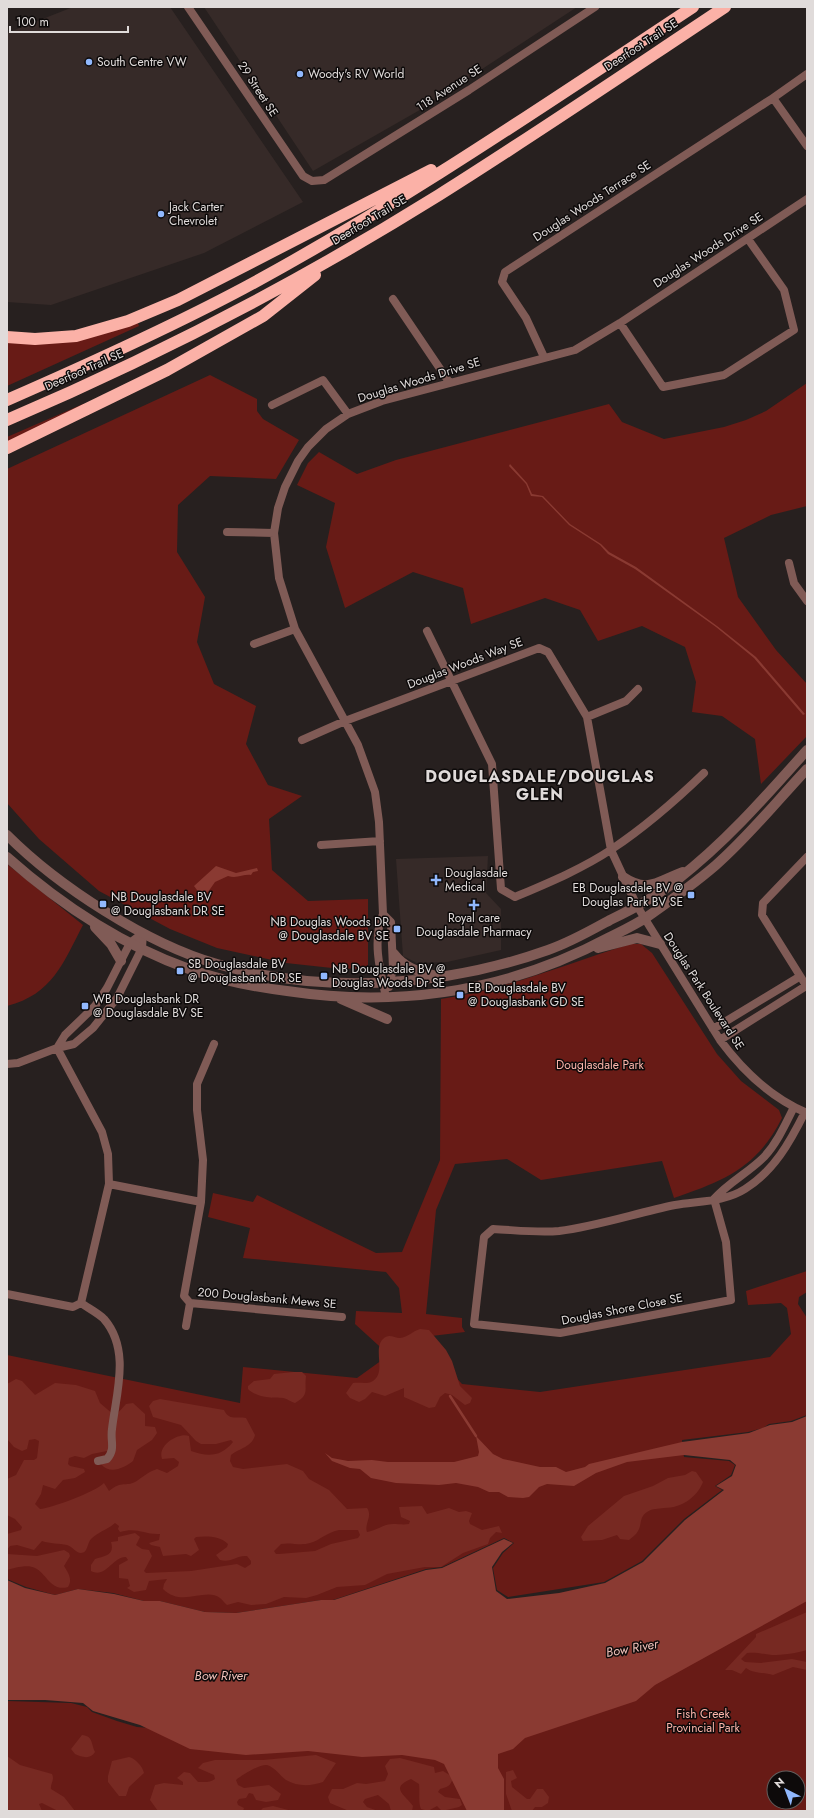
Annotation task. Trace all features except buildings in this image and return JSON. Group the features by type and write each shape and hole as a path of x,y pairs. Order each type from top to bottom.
{"highway":[{"name":"Deerfoot Trail SE","path":"7,400 148,337 244,288 339,234 501,133 693,7"},
{"name":"Deerfoot Trail SE","path":"7,420 156,353 250,304 347,250 446,190 725,7"},
{"path":"7,337 35,339 76,336 128,321 178,300 501,133"},
{"path":"7,448 167,370 263,316 347,250"}],"street":[{"name":"29 Street SE","path":"188,7 278,143 303,176 312,181"},
{"name":"118 Avenue SE","path":"312,181 324,180 391,139 595,7"},
{"name":"Douglas Woods Terrace SE","path":"544,357 526,318 502,282 505,272 773,98 807,74"},
{"path":"773,98 807,146"},
{"name":"Douglas Woods Drive SE","path":"386,997 386,983 379,968 378,924 383,914 379,822 375,792 358,745 295,629 278,578 274,533 278,508 298,461 308,447 326,429 348,414 382,401 449,382 575,350 620,323 807,199"},
{"path":"620,323 663,387 724,375 794,330 784,290 748,239"},
{"path":"393,299 449,382"},
{"path":"272,405 323,380 348,414"},
{"path":"227,532 274,533"},
{"path":"789,563 794,583 807,601"},
{"path":"254,644 295,629"},
{"path":"427,630 492,764 501,889 515,897 549,883 611,850 665,810 704,773"},
{"name":"Douglas Woods Way SE","path":"302,740 345,721 539,648 548,652 587,717 611,850 644,919"},
{"path":"587,717 626,701 638,689"},
{"path":"7,835 61,882 143,933 216,964 271,976 323,982 386,983 503,965 550,950 637,906 676,881 740,824 807,750"},
{"path":"7,857 35,880 89,919 130,943 190,969 232,982 310,995 386,997 441,994 488,985 522,975 590,948 644,919 682,892 716,865 753,829 807,769"},
{"path":"321,845 380,840"},
{"path":"720,1040 806,987 762,915 763,903 807,857"},
{"path":"623,877 633,884 646,886 689,870"},
{"name":"Douglas Woods Drive SE","path":"383,914 391,922 394,954 393,968 386,983"},
{"path":"89,919 110,944 121,961"},
{"name":"Douglas Park Boulevard SE","path":"644,919 720,1040 735,1061 750,1076 770,1092 794,1107 806,1112"},
{"path":"57,1048 65,1034 95,1006 130,943 143,933"},
{"path":"7,1064 18,1063 57,1048 74,1044 93,1028 117,998 142,948 143,933"},
{"path":"590,948 604,947 637,938 660,944"},
{"path":"394,954 402,964 414,971 439,976"},
{"path":"713,1029 799,977"},
{"path":"336,996 387,1019"},
{"path":"109,1184 201,1202 203,1160 197,1110 198,1084 214,1044"},
{"path":"57,1048 102,1132 108,1154 109,1184 81,1303"},
{"path":"714,1199 726,1186 749,1170 764,1157 777,1141 794,1107"},
{"name":"Douglas Shore Close SE","path":"714,1199 726,1242 731,1300 560,1334 474,1324 484,1237 492,1229 558,1231 675,1205 714,1199 731,1197 758,1180 773,1166 786,1148 806,1112"},
{"name":"200 Douglasbank Mews SE","path":"201,1202 184,1296 190,1303 342,1316"},
{"path":"7,1294 73,1307 81,1303"},
{"path":"81,1303 102,1318 110,1328 115,1338 118,1358 120,1381 111,1431 113,1448 108,1458 98,1461"},
{"name":"200 Douglasbank Mews SE","path":"186,1326 190,1303"}],"shaded area":[{"path":"73,7 170,7 303,202 204,253 51,305 7,302 7,33"},
{"path":"204,7 577,7 418,111 313,171"},
{"path":"488,856 486,893 501,909 501,950 447,962 417,963 403,956 396,859"},
{"path":"420,1329 429,1330 446,1350 452,1361 460,1386 472,1398 470,1403 465,1405 452,1395 445,1393 440,1397 435,1407 429,1408 404,1397 404,1388 385,1396 372,1392 365,1399 359,1402 350,1398 346,1393 353,1383 369,1383 376,1378 379,1368 380,1344 385,1337 389,1336 400,1338"},
{"path":"302,1372 306,1376 305,1394 295,1403 284,1398 269,1398 260,1396 248,1389 248,1386 254,1381 270,1379 274,1374"},
{"path":"16,1379 22,1381 35,1395 55,1383 76,1385 95,1391 100,1403 114,1415 117,1414 126,1404 133,1403 145,1414 145,1426 155,1427 157,1433 152,1440 137,1450 133,1461 121,1468 113,1470 101,1464 109,1453 107,1451 92,1454 84,1458 75,1456 69,1458 68,1464 70,1466 84,1469 85,1472 75,1478 63,1480 55,1489 43,1485 41,1494 35,1504 40,1509 73,1499 92,1491 104,1483 109,1491 117,1486 135,1482 157,1469 167,1473 178,1466 179,1462 174,1458 162,1459 161,1454 163,1449 170,1441 180,1436 189,1436 191,1451 209,1455 224,1451 233,1442 231,1440 216,1444 201,1444 196,1441 181,1425 153,1417 149,1406 153,1401 160,1399 224,1410 228,1416 246,1418 255,1435 248,1445 231,1455 230,1461 233,1467 243,1469 287,1464 303,1471 309,1479 329,1490 347,1509 367,1508 369,1511 369,1517 366,1529 367,1532 389,1524 409,1524 410,1521 401,1517 399,1507 422,1506 427,1514 449,1508 459,1512 466,1511 472,1513 469,1521 470,1524 482,1530 499,1526 502,1533 496,1532 490,1538 488,1544 463,1553 441,1567 425,1567 387,1574 365,1585 337,1587 306,1598 284,1597 266,1604 251,1605 238,1602 227,1605 220,1598 214,1595 178,1597 170,1594 163,1589 167,1579 149,1581 146,1590 134,1592 127,1588 130,1586 128,1579 119,1578 119,1565 128,1560 126,1557 117,1560 101,1572 96,1573 91,1571 91,1565 95,1559 106,1556 112,1550 111,1542 118,1541 118,1537 135,1533 140,1537 136,1545 142,1549 149,1550 152,1556 144,1571 146,1573 191,1571 237,1564 245,1568 251,1564 251,1561 247,1556 224,1561 220,1560 216,1555 227,1547 228,1544 221,1539 209,1537 196,1537 194,1539 199,1550 191,1556 186,1554 163,1556 160,1547 149,1543 159,1540 160,1534 132,1530 120,1532 118,1529 119,1526 115,1523 91,1539 83,1553 77,1552 67,1545 42,1541 34,1550 17,1545 10,1546 7,1550 7,1534 21,1530 22,1527 15,1519 7,1515 7,1479 16,1475 24,1460 34,1460 37,1458 39,1441 35,1439 29,1440 27,1449 22,1451 14,1447 7,1439 7,1384","holes":["339,1530 358,1530 360,1535 358,1538 331,1544 315,1551 279,1554 276,1554 274,1551 281,1544 306,1544 314,1542"]},
{"path":"692,1471 696,1472 703,1482 693,1497 683,1504 653,1509 644,1514 639,1529 629,1540 620,1539 617,1535 602,1540 583,1541 581,1537 588,1526 624,1496 653,1486 668,1478 685,1475"},
{"path":"64,1550 69,1553 70,1556 64,1566 70,1579 68,1587 62,1588 53,1585 39,1571 29,1566 7,1570 7,1554 37,1556"},
{"path":"807,1612 807,1650 776,1655 747,1653 741,1659 745,1662 761,1663 792,1659 807,1662 807,1670 793,1667 773,1675 752,1671 746,1668 741,1674 732,1670 725,1670 756,1637 756,1634"},
{"path":"82,1735 90,1738 91,1740 95,1752 91,1756 83,1757 75,1754 71,1749"},
{"path":"316,1755 336,1763 323,1782 309,1785 295,1784 286,1780 267,1765 256,1768 236,1780 238,1785 244,1788 269,1785 281,1794 278,1800 266,1802 256,1800 253,1794 249,1793 246,1798 239,1799 237,1802 238,1805 244,1808 243,1811 158,1811 150,1800 155,1785 164,1783 183,1785 183,1782 177,1778 184,1772 190,1773 198,1782 209,1782 215,1779 214,1775 198,1768 203,1763 215,1760 263,1760"},
{"path":"7,1756 20,1765 52,1774 53,1778 51,1789 64,1797 75,1811 58,1811 42,1803 39,1804 42,1811 7,1811"},
{"path":"129,1757 138,1763 144,1773 129,1787 126,1796 119,1796 108,1782 108,1776 112,1761"},
{"path":"400,1758 434,1767 435,1773 443,1771 453,1777 449,1786 440,1789 438,1792 445,1797 460,1799 462,1805 442,1811 437,1806 428,1811 421,1809 419,1784 411,1779 401,1785 400,1788 403,1795 413,1806 412,1811 391,1811 389,1804 378,1795 365,1799 363,1802 367,1807 378,1811 349,1811 330,1803 328,1797 332,1789 343,1789 357,1783 366,1784 385,1781 388,1774 385,1766 390,1759"},
{"path":"513,1770 517,1778 511,1781 512,1787 527,1799 530,1799 537,1789 543,1789 549,1797 548,1803 542,1807 535,1807 532,1811 512,1811 506,1794 506,1772"},
{"path":"273,1806 292,1811 260,1811 263,1808"}],"green space":[{"path":"138,323 139,326 7,386 7,343 57,343"},
{"path":"210,375 257,399 257,411 263,419 299,440 276,479 210,476 178,505 177,552 205,597 197,642 214,684 256,706 246,744 268,785 302,796 269,819 272,870 308,901 368,899 368,965 362,969 332,968 286,963 217,948 170,929 99,891 39,839 7,803 7,469"},
{"path":"807,383 807,506 771,515 724,538 738,597 776,650 807,684 807,736 761,784 755,739 722,716 692,712 696,682 685,647 642,626 598,641 580,610 545,598 471,624 463,588 413,572 345,608 326,547 335,503 297,485 308,463 319,452 357,474 396,460 609,404 622,422 664,439 724,427 746,420 766,411"},
{"path":"83,404 84,407 7,443 7,437"},
{"path":"7,864 83,925 62,964 46,985 23,1001 7,1006"},
{"name":"Douglasdale Park","path":"630,944 641,944 652,953 717,1054 741,1081 779,1110 782,1118 762,1149 750,1161 724,1178 674,1198 662,1161 541,1180 507,1159 455,1164 436,1210 426,1314 462,1318 462,1327 465,1332 423,1337 423,1342 462,1384 540,1392 770,1357 791,1334 787,1308 781,1303 748,1305 746,1291 807,1271 807,1292 799,1297 798,1304 807,1318 807,1415 791,1421 769,1424 763,1428 748,1432 682,1440 684,1457 729,1461 735,1465 731,1475 715,1486 722,1490 684,1519 642,1561 604,1582 508,1597 497,1590 493,1568 503,1553 514,1543 504,1538 442,1567 426,1569 333,1600 321,1600 236,1613 205,1612 160,1601 144,1601 113,1593 78,1589 55,1595 26,1587 7,1579 7,1355 240,1403 243,1367 357,1378 389,1355 355,1324 356,1311 402,1313 399,1288 386,1272 243,1258 250,1228 208,1217 213,1193 253,1202 257,1195 376,1253 402,1252 440,1160 441,999 490,989"},
{"name":"Fish Creek Provincial Park","path":"807,1550 807,1811 7,1811 7,1701 71,1703 87,1707 92,1712 137,1727 163,1729"}],"water":[{"path":"510,464 527,483 532,494 543,496 570,524 601,544 609,552 636,567 717,626 756,657 805,714 803,715 754,658 716,627 635,569 608,554 600,545 569,525 542,497 531,496 526,484 509,466"},
{"path":"216,866 236,873 257,868 258,871 253,872 251,875 234,877 228,876 215,882 208,892 200,894 194,886"},
{"name":"Bow River","path":"807,1416 807,1601 655,1685 636,1701 525,1738 513,1749 498,1754 498,1768 504,1779 504,1811 467,1811 444,1764 435,1760 402,1755 362,1757 308,1751 246,1755 190,1749 140,1725 93,1711 83,1703 45,1700 7,1700 7,1580 25,1588 55,1595 78,1589 114,1594 144,1601 160,1601 205,1612 236,1613 321,1600 334,1600 426,1570 442,1568 504,1539 513,1543 502,1552 492,1567 496,1591 507,1599 559,1593 605,1583 643,1562 685,1520 724,1490 716,1486 732,1476 736,1465 730,1460 684,1455 627,1462 596,1473 574,1486 547,1484 539,1487 529,1497 523,1498 508,1497 499,1492 489,1492 478,1487 456,1483 439,1485 396,1483 371,1478 360,1469 350,1468 332,1461 325,1453 332,1458 348,1461 372,1460 388,1462 454,1462 478,1456 479,1452 476,1436 493,1454 503,1459 540,1467 556,1467 566,1472 585,1467 589,1464 682,1442 749,1433 770,1425 792,1422"}],"waterway":[{"path":"450,1396 476,1436"}],"place":[{"name":"South Centre VW","path":"89,62"},
{"name":"Woody's RV World","path":"300,74"},
{"name":"Jack Carter Chevrolet","path":"161,214"},
{"name":"Douglasdale Medical","path":"436,880"},
{"name":"EB Douglasdale BV @ Douglas Park BV SE","path":"691,895"},
{"name":"NB Douglasdale BV @ Douglasbank DR SE","path":"103,904"},
{"name":"Royal care Douglasdale Pharmacy","path":"474,905"},
{"name":"NB Douglas Woods DR @ Douglasdale BV SE","path":"397,929"},
{"name":"SB Douglasdale BV @ Douglasbank DR SE","path":"180,971"},
{"name":"NB Douglasdale BV @ Douglas Woods Dr SE","path":"324,976"},
{"name":"EB Douglasdale BV @ Douglasbank GD SE","path":"460,995"},
{"name":"WB Douglasbank DR @ Douglasdale BV SE","path":"85,1006"}],"district":[{"name":"DOUGLASDALE/DOUGLAS GLEN","path":"540,785"}]}
